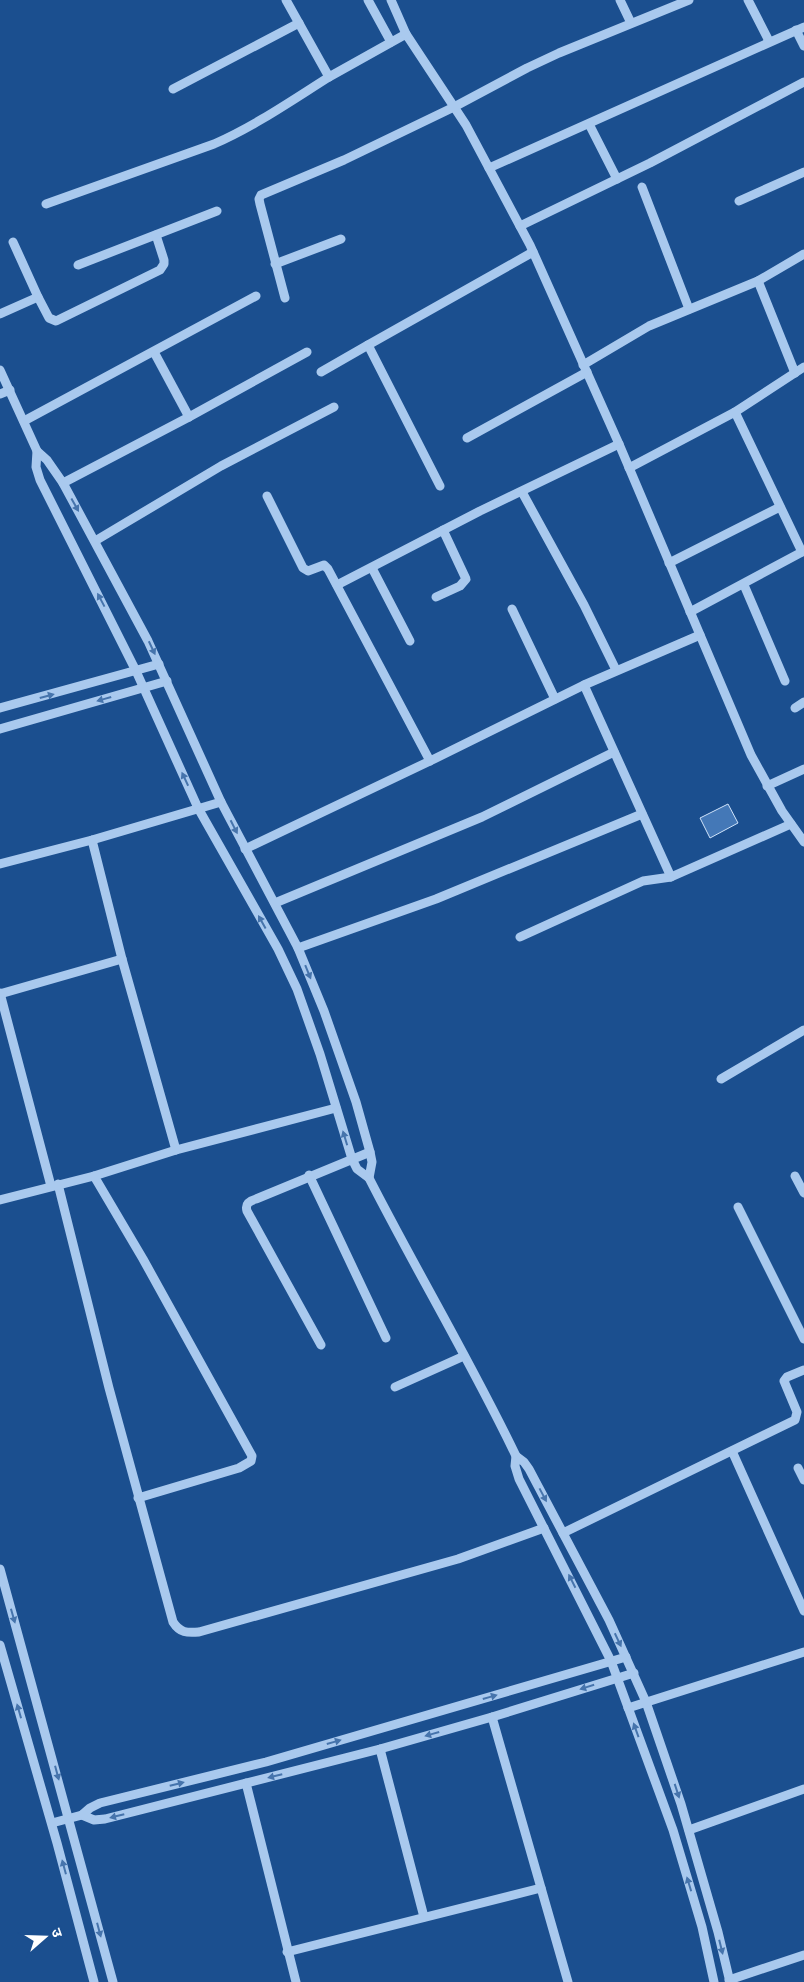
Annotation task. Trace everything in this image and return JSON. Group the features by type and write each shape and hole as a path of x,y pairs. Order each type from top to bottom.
{"street":[{"path":"286,0 329,76"},
{"path":"368,0 391,42"},
{"path":"391,0 406,34 454,107 489,168 533,252 619,444 751,755 767,786 804,842"},
{"path":"620,0 631,23"},
{"path":"285,298 260,204 261,195 344,160 454,107 527,68 689,0"},
{"path":"748,0 769,41"},
{"path":"173,89 299,23"},
{"path":"489,168 800,28 804,46"},
{"path":"46,204 237,134 329,76 406,34"},
{"path":"520,226 650,163 804,82"},
{"path":"589,124 616,178"},
{"path":"739,201 804,172"},
{"path":"642,187 689,309"},
{"path":"78,265 217,212"},
{"path":"13,242 49,318 56,322 160,270 164,260 156,235"},
{"path":"275,264 341,239"},
{"path":"321,372 533,252"},
{"path":"467,438 585,368 649,326 758,281 804,254"},
{"path":"758,281 795,373"},
{"path":"24,422 256,296"},
{"path":"0,314 38,297"},
{"path":"368,346 440,486"},
{"path":"154,352 188,417"},
{"path":"63,483 307,352"},
{"path":"629,468 735,412 804,368"},
{"path":"0,370 37,451 47,460 63,483 159,664 221,802 298,948 324,1011 370,1152 372,1162 369,1178"},
{"path":"0,394 10,390"},
{"path":"95,541 220,466 334,407"},
{"path":"690,612 744,585 803,551 735,412"},
{"path":"337,585 443,530 619,444"},
{"path":"37,451 36,467 40,480 136,671 198,808 278,949 308,1017 352,1159 357,1169 369,1178 420,1276 487,1396 516,1456 527,1466 563,1533 634,1673 659,1736 689,1830 730,1981 804,1955"},
{"path":"522,492 584,605 616,670"},
{"path":"267,496 303,568 308,571 324,565 328,569 430,761"},
{"path":"669,563 780,507"},
{"path":"436,597 460,586 466,580 443,530"},
{"path":"372,568 410,641"},
{"path":"744,585 785,681"},
{"path":"512,609 555,699"},
{"path":"246,849 584,685 700,635"},
{"path":"0,708 159,664"},
{"path":"0,729 167,681"},
{"path":"584,685 671,877"},
{"path":"795,708 804,702"},
{"path":"275,904 482,817 614,752"},
{"path":"767,786 804,769"},
{"path":"0,864 92,840 221,802"},
{"path":"298,948 436,900 642,814"},
{"path":"520,937 644,882 671,877 791,824"},
{"path":"92,840 122,958 176,1150"},
{"path":"122,958 0,994 54,1185 138,1498 174,1622 178,1629 184,1632 199,1632 237,1622 458,1559 544,1528"},
{"path":"308,1017 324,1011"},
{"path":"721,1079 804,1030"},
{"path":"320,1054 337,1049"},
{"path":"0,1200 94,1176 176,1150 336,1108"},
{"path":"321,1345 246,1207 251,1201 309,1175 370,1152"},
{"path":"309,1175 386,1338"},
{"path":"94,1176 143,1259 252,1456 250,1461 240,1468 138,1498"},
{"path":"795,1176 804,1193"},
{"path":"738,1208 804,1339"},
{"path":"395,1387 464,1356"},
{"path":"563,1533 795,1420 797,1412 784,1381 787,1377 804,1370"},
{"path":"732,1451 804,1611"},
{"path":"516,1456 517,1472 611,1661 673,1830 702,1927 714,1982"},
{"path":"798,1468 804,1480"},
{"path":"0,1569 113,1982"},
{"path":"0,1645 52,1823 94,1982"},
{"path":"628,1708 804,1652"},
{"path":"52,1823 82,1815 100,1803 266,1762 626,1657"},
{"path":"82,1815 94,1820 105,1819 380,1749 634,1673"},
{"path":"492,1717 568,1982"},
{"path":"380,1749 424,1917"},
{"path":"246,1783 296,1982"},
{"path":"689,1830 804,1789"},
{"path":"287,1952 541,1888"}],"building":[{"path":"728,804 738,823 710,838 700,818"}]}
